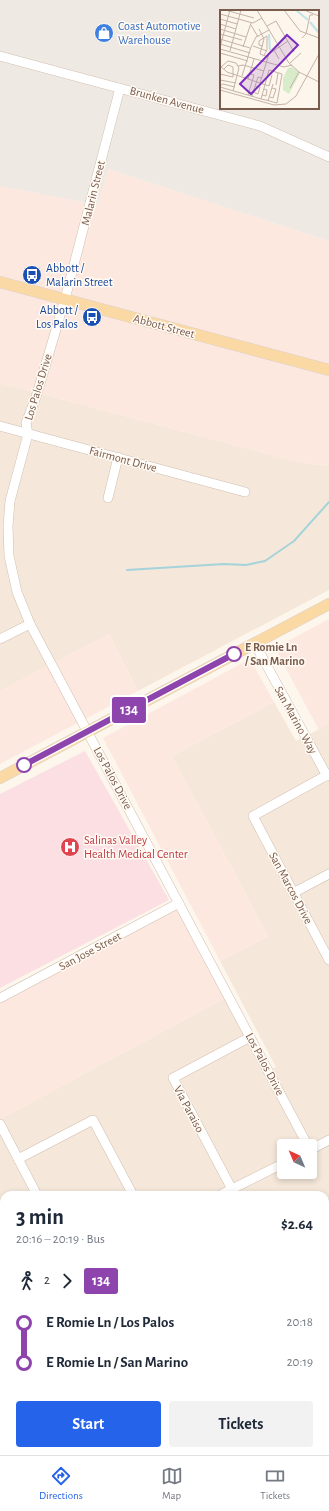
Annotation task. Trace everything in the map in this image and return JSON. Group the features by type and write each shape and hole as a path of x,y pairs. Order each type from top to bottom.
{"main road":[{"name":"Abbott Street","path":"0,282 329,370"},
{"path":"0,778 329,604"}],"street":[{"name":"Brunken Avenue","path":"0,56 260,126 329,157"},
{"name":"Malarin Street","path":"66,299 120,88"},
{"name":"Los Palos Drive","path":"66,299 36,397 26,423 28,434 10,501 8,536 9,556 14,583 30,624 304,1139"},
{"name":"Fairmont Drive","path":"0,426 245,492"},
{"path":"108,498 118,457"},
{"path":"0,640 30,624"},
{"name":"San Marino Way","path":"255,644 328,775"},
{"name":"San Marcos Drive","path":"328,775 253,816 329,960"},
{"path":"293,893 329,874"},
{"name":"San Jose Street","path":"0,998 179,903"},
{"name":"Via Paraiso","path":"233,1191 173,1078 250,1037"},
{"path":"18,1159 93,1120 131,1191"},
{"path":"0,1124 35,1191"},
{"path":"317,1146 329,1140"},
{"path":"236,1191 277,1167"}],"shaded area":[{"path":"0,0 329,0 329,241 108,169 98,205 0,186"},
{"path":"108,169 329,241 329,466 302,463 0,383 0,186 98,205"},
{"path":"0,383 302,463 329,466 329,590 138,691 109,634 0,691"},
{"path":"329,619 329,724 319,730 275,648"},
{"path":"109,634 138,691 0,764 0,691"},
{"path":"250,659 274,702 172,756 268,936 220,961 103,738"},
{"path":"274,702 296,741 329,724 329,1191 0,1191 0,1119 229,996 266,1072 276,1067 220,961 268,936 172,756"},
{"name":"Salinas Valley Health Medical Center","path":"85,751 169,900 0,988 0,794"},
{"path":"179,903 229,996 0,1119 0,998"}],"waterway":[{"path":"127,570 224,564 246,565 265,561 294,541 329,502"}],"bus line":[{"name":"134","path":"24,765 234,654"}],"place":[{"name":"Coast Automotive Warehouse","path":"104,33"},
{"name":"Abbott / Malarin Street","path":"32,275"},
{"name":"Abbott / Los Palos","path":"92,317"},
{"name":"E Romie Ln / San Marino","path":"234,654"},
{"name":"Salinas Valley Health Medical Center","path":"70,847"}]}
